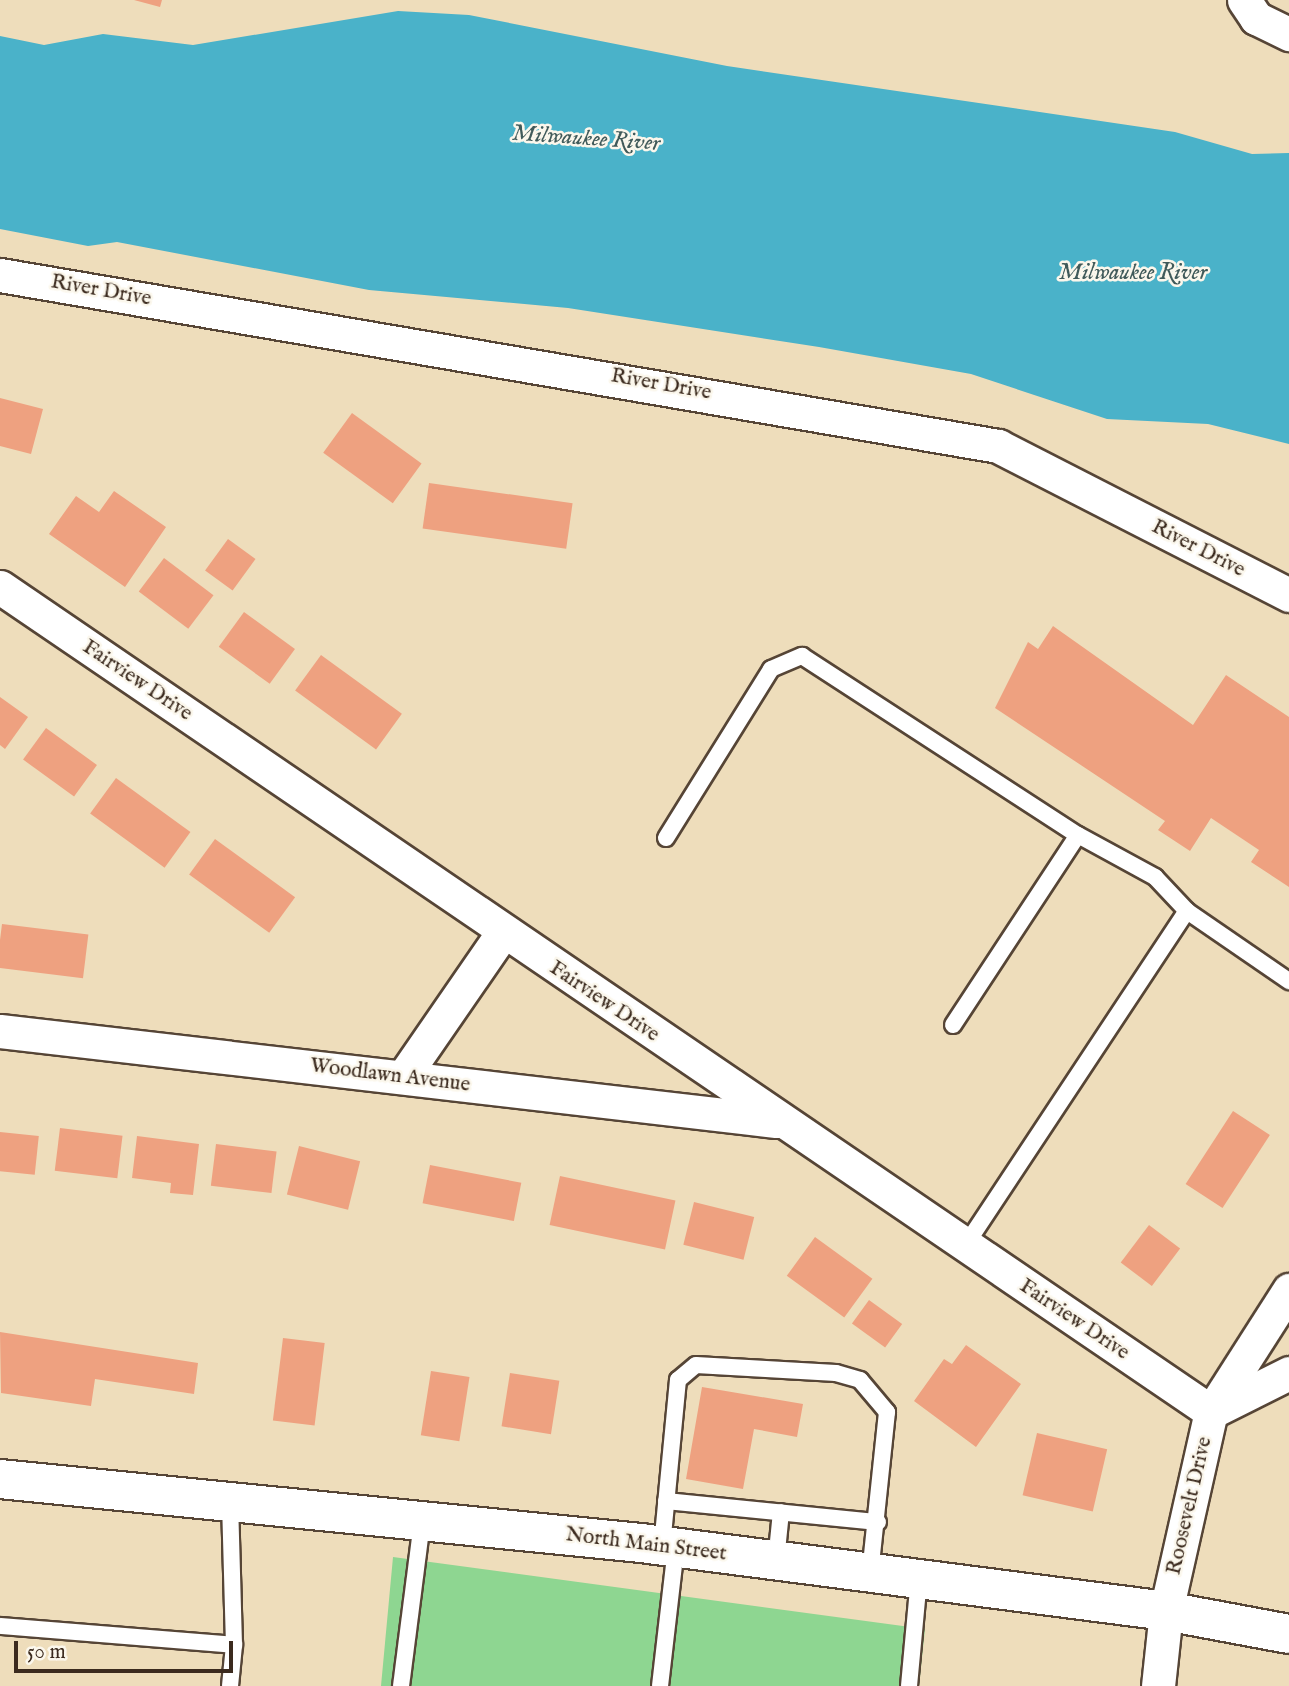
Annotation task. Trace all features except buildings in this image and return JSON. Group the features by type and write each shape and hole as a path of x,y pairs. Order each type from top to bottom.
{"main road":[{"name":"North Main Street","path":"0,1479 669,1547 1166,1611 1289,1634"}],"street":[{"path":"1244,0 1255,18 1289,34"},
{"name":"River Drive","path":"0,275 998,446 1289,595"},
{"name":"Fairview Drive","path":"0,587 780,1122 1211,1412"},
{"path":"403,1077 503,932"},
{"name":"Woodlawn Avenue","path":"0,1031 780,1122"},
{"path":"1211,1412 1289,1290"},
{"name":"Roosevelt Drive","path":"1158,1686 1166,1611 1211,1412 1289,1373"}],"lane":[{"path":"666,838 771,669 802,656 1078,835 1155,877 1187,911 1289,981"},
{"path":"953,1025 1078,835"},
{"path":"965,1246 1187,911"},
{"path":"660,1686 669,1547 666,1501 678,1380 696,1365 836,1373 876,1391 887,1412 878,1522 870,1573"},
{"path":"666,1501 878,1522"},
{"path":"230,1502 234,1645 230,1686"},
{"path":"776,1560 781,1512"},
{"path":"401,1686 422,1521"},
{"path":"909,1686 919,1579"},
{"path":"0,1626 234,1645"}],"green space":[{"path":"393,1557 925,1629 919,1686 381,1686"}],"water":[{"name":"Milwaukee River","path":"398,11 469,15 727,66 1175,132 1252,154 1289,153 1289,444 1208,424 1107,419 971,374 819,347 568,308 369,290 117,242 88,246 0,229 0,36 44,45 103,34 193,45"}]}
